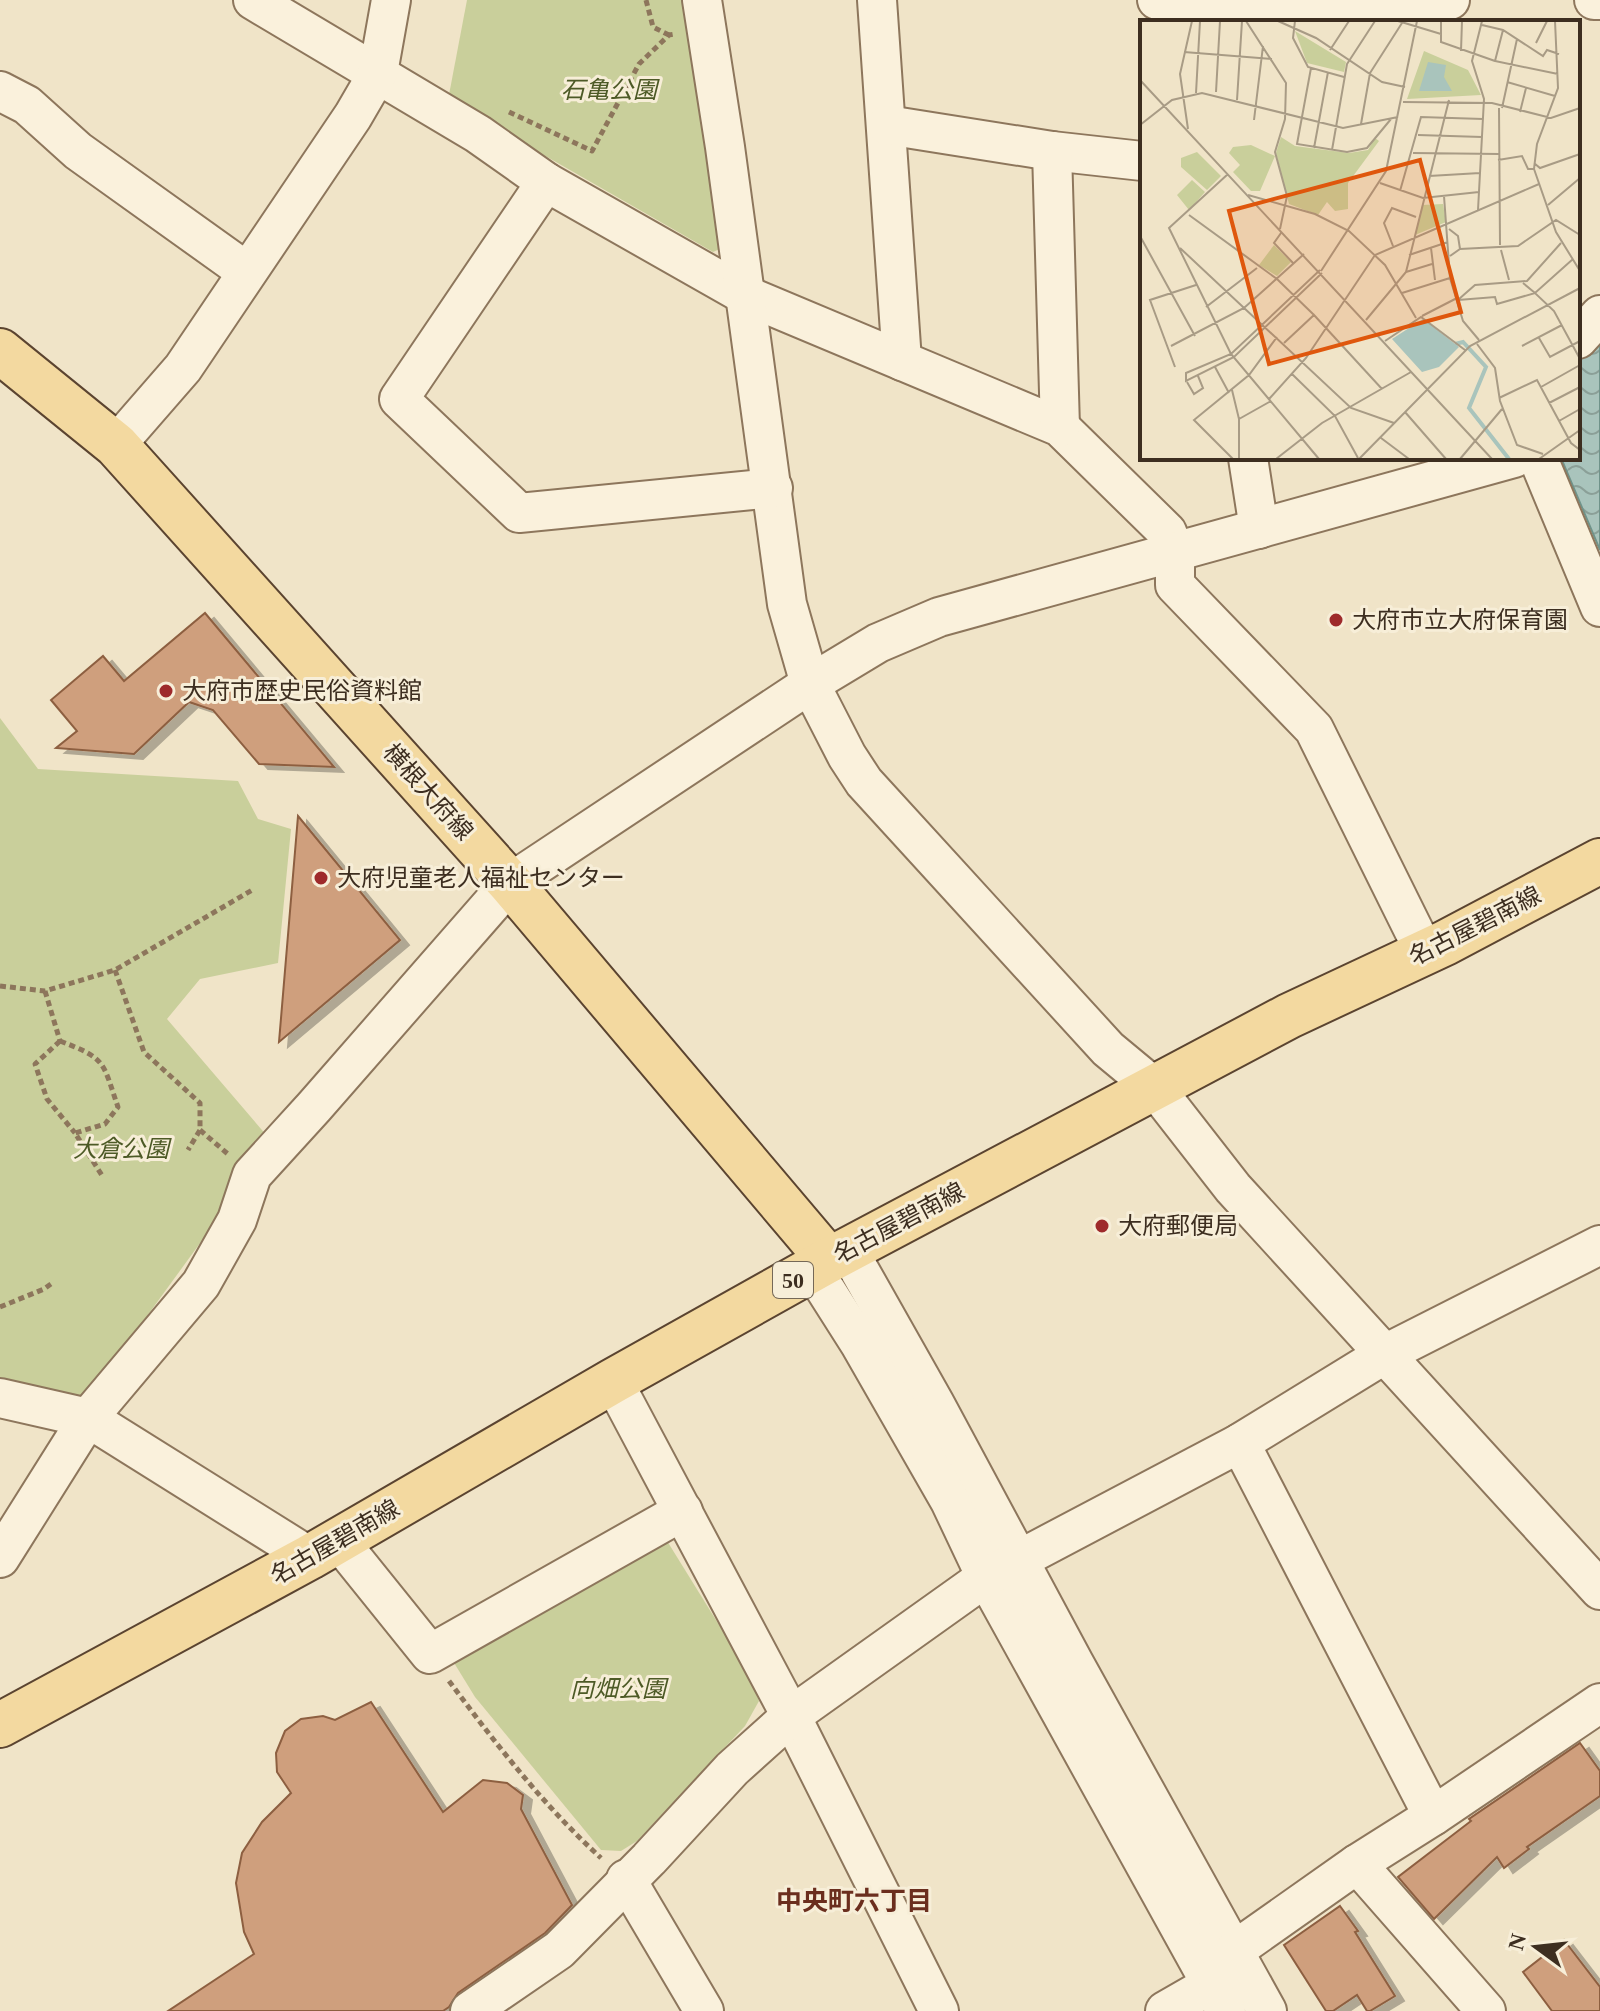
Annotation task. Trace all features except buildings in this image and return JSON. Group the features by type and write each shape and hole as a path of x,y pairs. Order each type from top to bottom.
{"main road":[{"name":"横根大府線","path":"0,351 116,445 510,883 830,1260"},
{"name":"名古屋碧南線","path":"0,1725 325,1549 613,1381 830,1260 1289,1016 1425,953 1600,861"}],"street":[{"path":"253,0 478,134 546,182 745,295 1060,427 1167,532 1175,552 1175,585 1314,729 1425,953"},
{"path":"116,445 183,368 353,116 378,73 391,0"},
{"path":"877,0 902,361"},
{"path":"1157,0 1238,20 1310,17 1450,0"},
{"path":"704,14 787,604 810,684 847,756 864,782 1108,1049 1155,1088 1233,1188 1600,1590"},
{"path":"0,91 27,105 78,151 247,272"},
{"path":"887,125 1052,151 1140,161"},
{"path":"1052,151 1060,427"},
{"path":"546,182 399,399 519,513 773,488"},
{"path":"1580,337 1600,315"},
{"path":"1248,460 1259,529"},
{"path":"0,1558 88,1418 201,1284 237,1220 252,1175 510,883 810,684 878,643 939,617 1507,460"},
{"path":"1539,460 1600,607"},
{"path":"470,2011 559,1950 732,1769 791,1716 986,1577 1240,1443 1385,1354 1600,1245"},
{"path":"830,1260 935,1404 1123,1753 1267,2011"},
{"path":"830,1260 860,1344 950,1501 986,1577 1219,1998"},
{"path":"613,1381 791,1716 939,2011"},
{"path":"0,1398 88,1418 325,1549 430,1654 683,1511"},
{"path":"1240,1443 1433,1816"},
{"path":"1219,1998 1235,1950 1357,1864 1600,1703"},
{"path":"1357,1864 1486,2011"},
{"path":"626,1879 704,2011"},
{"path":"1165,2011 1219,1998"}],"path":[{"path":"646,0 653,27 669,35"},
{"path":"495,105 592,151 639,64 669,35 704,14"},
{"path":"0,986 45,991 115,970 254,889"},
{"path":"115,970 144,1052 200,1103 200,1130 188,1150"},
{"path":"45,991 60,1041"},
{"path":"60,1041 95,1054 105,1068 118,1107 105,1124 75,1133"},
{"path":"60,1041 35,1064 47,1099 75,1133 103,1177"},
{"path":"0,1307 51,1284"},
{"path":"430,1654 493,1740 564,1824 626,1879"}],"green space":[{"name":"石亀公園","path":"467,0 688,0 724,247 713,252 448,100"},
{"name":"大倉公園","path":"0,718 38,769 238,781 258,819 291,829 278,963 200,979 167,1019 273,1143 88,1397 0,1387"},
{"name":"向畑公園","path":"664,1536 750,1675 759,1701 745,1726 637,1841 621,1851 601,1850 475,1697 448,1653"}],"water":[{"path":"1600,329 1600,550 1562,460 1580,460 1580,353"}],"place":[{"name":"大府市立大府保育園","path":"1336,620"},
{"name":"大府市歴史民俗資料館","path":"166,691"},
{"name":"大府児童老人福祉センター","path":"321,878"},
{"name":"大府郵便局","path":"1102,1226"}],"district":[{"name":"中央町六丁目","path":"854,1901"}]}
